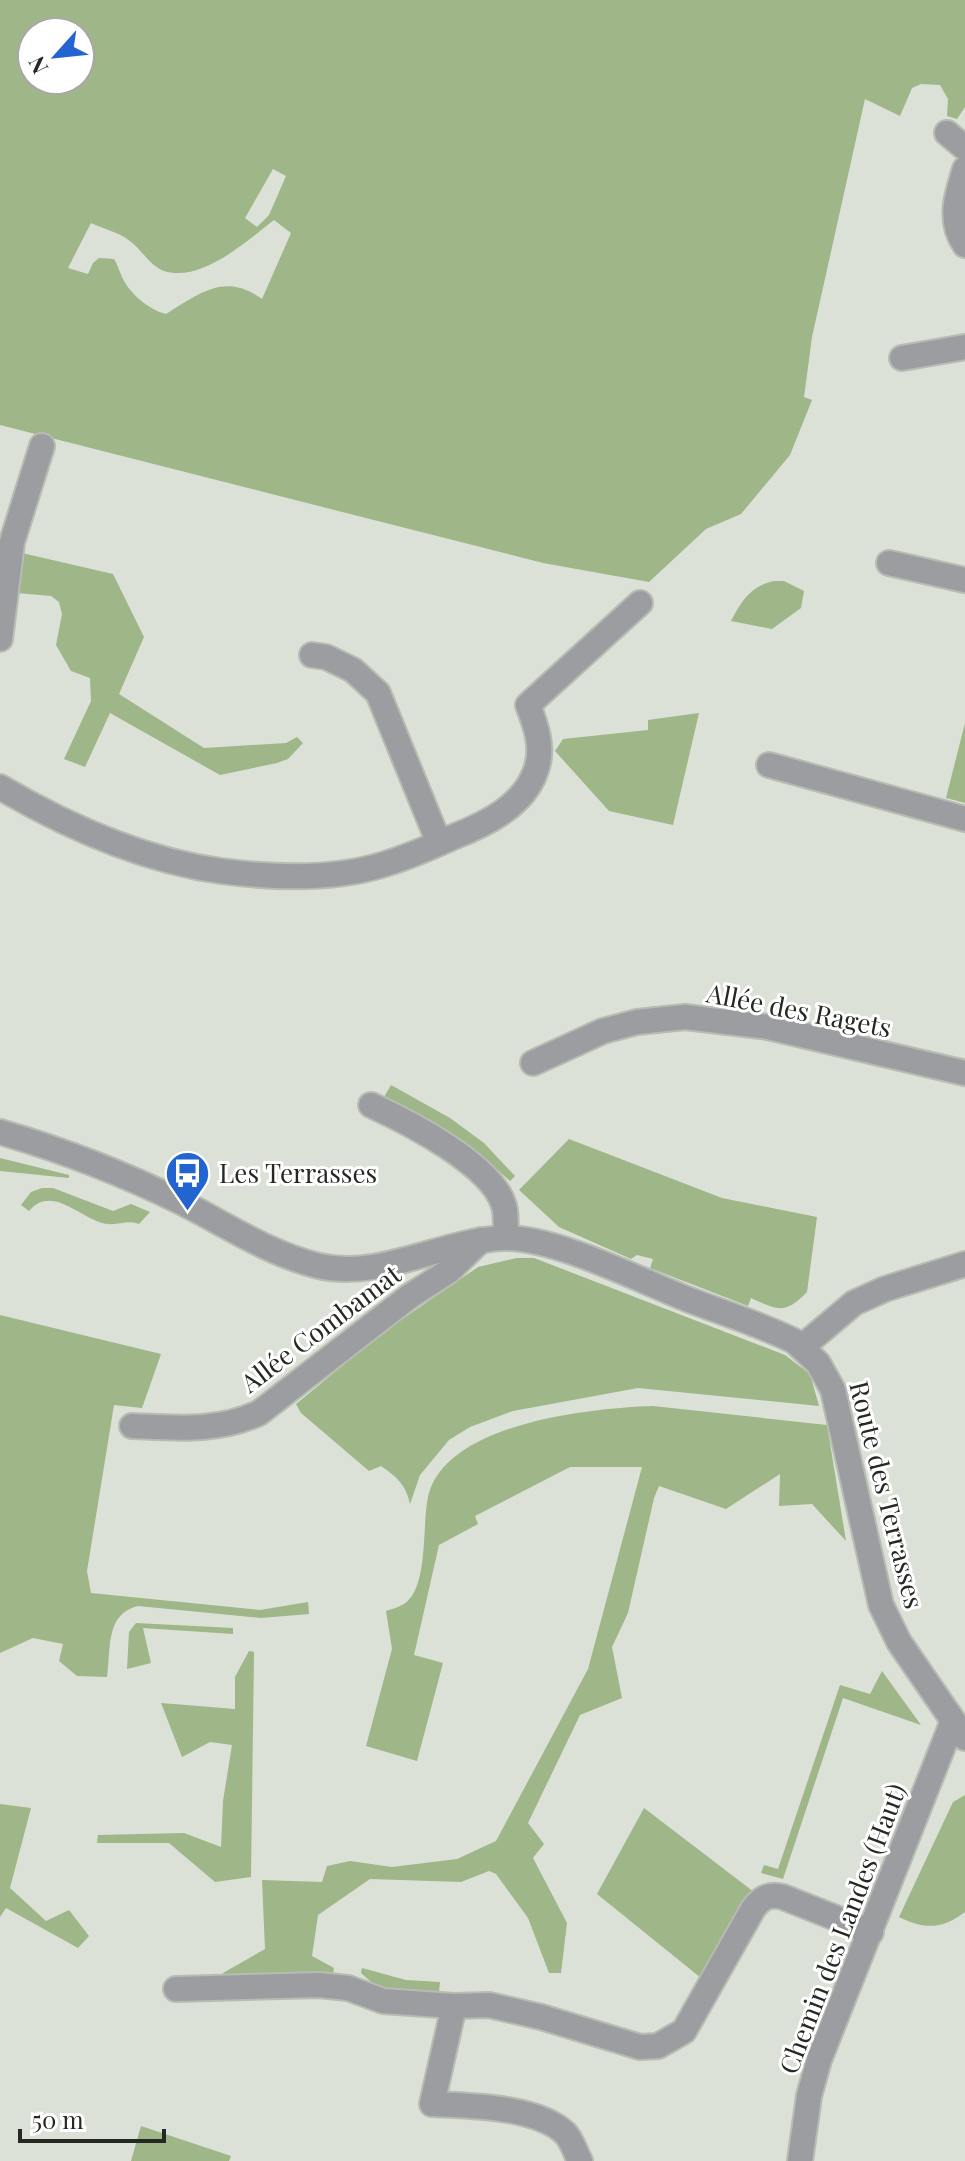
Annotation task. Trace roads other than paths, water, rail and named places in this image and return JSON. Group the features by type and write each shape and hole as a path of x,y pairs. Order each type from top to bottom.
{"street":[{"path":"965,169 954,210 958,233 965,245"},
{"path":"902,358 965,347"},
{"path":"0,639 12,542 42,446"},
{"path":"889,563 965,580"},
{"path":"0,787 59,821 96,837 170,860 220,871 278,876 384,865 484,824 509,807 525,791 536,769 539,750 537,730 528,705 640,603"},
{"path":"312,655 326,657 353,670 378,693 439,843"},
{"path":"769,765 965,819"},
{"name":"Allée des Ragets","path":"533,1063 603,1031 647,1020 685,1017 768,1027 965,1073"},
{"path":"0,1132 135,1181 256,1241 316,1266 361,1269 492,1239 504,1206 493,1186 476,1167 434,1138 371,1105"},
{"name":"Route des Terrasses","path":"492,1239 538,1241 784,1336 802,1347 825,1372 833,1390 881,1605 899,1642 959,1730"},
{"name":"Allée Combamat","path":"132,1426 203,1428 229,1425 259,1413 395,1306 492,1239"},
{"path":"802,1347 854,1303 885,1289 965,1264"},
{"name":"Chemin des Landes (Haut)","path":"800,2161 809,2096 819,2060 959,1730"},
{"path":"176,1989 319,1985 348,1988 383,2001 489,2005 640,2047 653,2047 673,2040 684,2031 753,1909 763,1898 777,1895 871,1932"},
{"path":"454,2006 432,2104 497,2109 556,2125 570,2139 580,2161"}],"place":[{"name":"Les Terrasses","path":"188,1213"}]}
